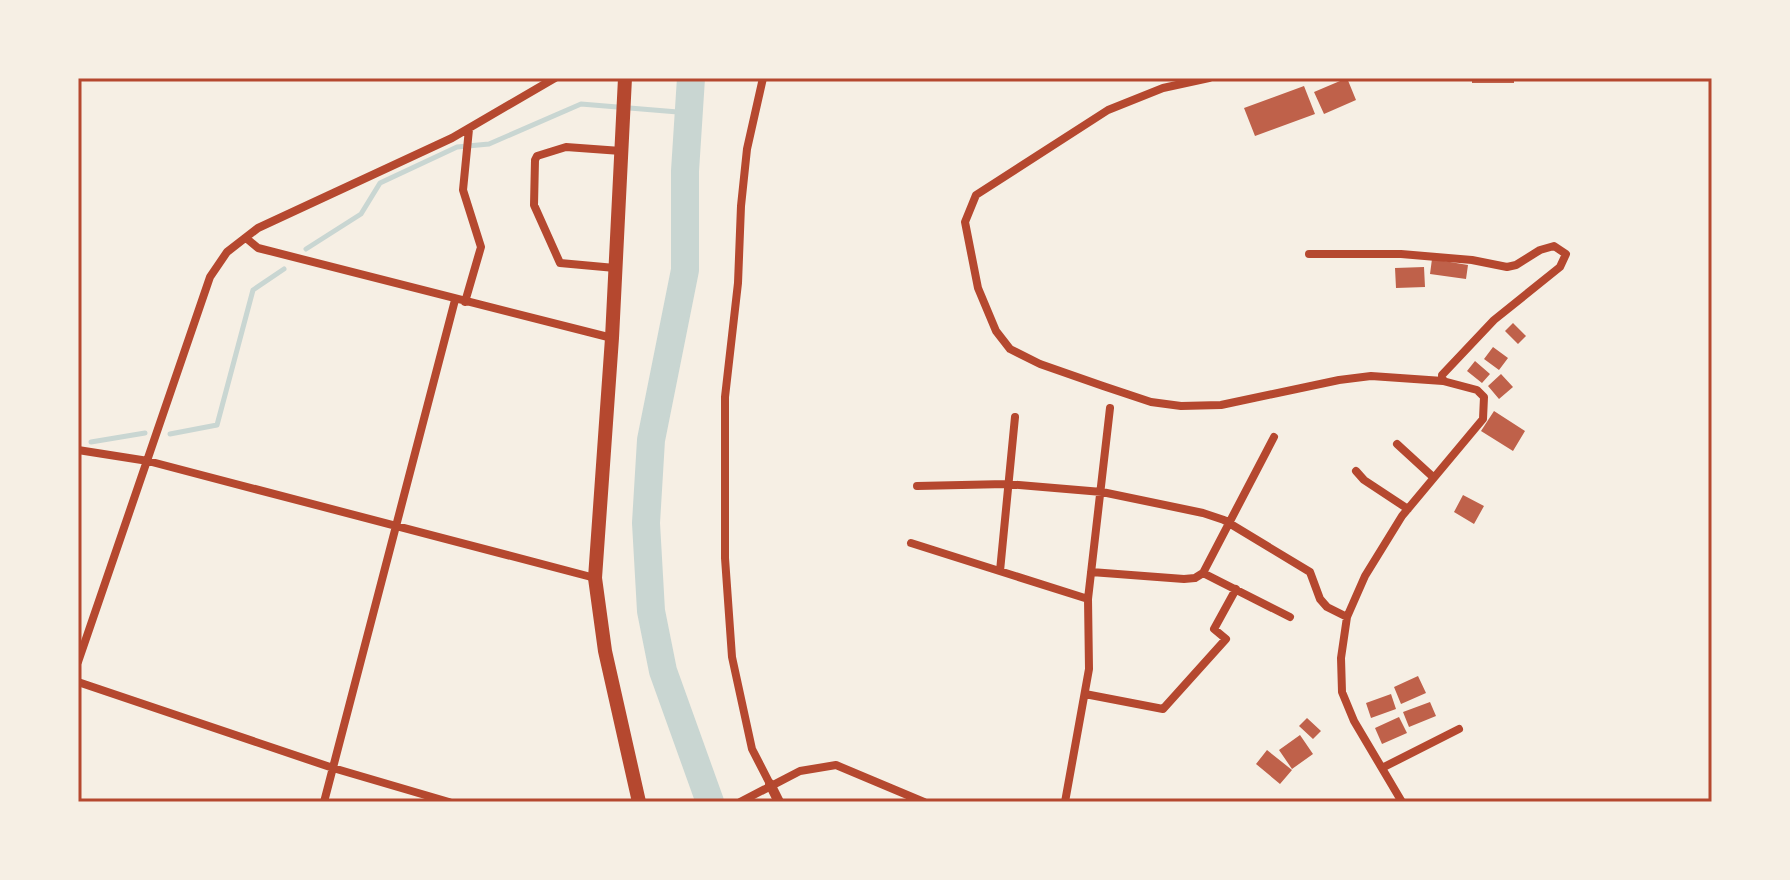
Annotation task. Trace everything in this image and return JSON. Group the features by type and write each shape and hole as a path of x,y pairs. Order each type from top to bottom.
{"highway":[{"path":"625,78 612,338 595,578 605,651 639,802"}],"street":[{"path":"78,662 210,277 227,252 258,228 469,129 555,78"},
{"path":"763,78 747,149 738,283 725,397 725,558 732,657 752,749 779,802"},
{"path":"1209,78 1163,88 1108,110 976,195 965,222 978,288 996,331 1010,349 1040,364 1151,402 1181,406 1221,405 1371,376 1443,381 1477,390 1484,397 1483,419 1408,509 1365,576 1347,617 1341,658 1342,692 1354,721 1402,802"},
{"path":"465,302 481,247 463,190 469,129"},
{"path":"615,268 560,263 534,205 535,160 537,156 566,147 621,151"},
{"path":"246,238 258,248 612,338"},
{"path":"1309,254 1401,254 1472,260 1507,267 1540,250 1554,246 1561,249 1566,254 1560,267 1494,320 1442,375 1443,381"},
{"path":"324,802 455,300"},
{"path":"1065,802 1090,657 1088,599 1110,408"},
{"path":"1000,571 1015,417"},
{"path":"1091,572 1184,579 1203,573 1274,437"},
{"path":"1397,444 1433,477"},
{"path":"78,450 148,461 595,578"},
{"path":"1356,471 1364,480 1408,509"},
{"path":"917,486 1008,484 1102,492 1203,513 1229,523 1310,572 1320,599 1327,607 1347,617"},
{"path":"911,543 1088,599"},
{"path":"1203,573 1290,617"},
{"path":"1085,694 1163,709 1226,639 1214,629 1236,589"},
{"path":"78,682 333,768 449,802"},
{"path":"1382,768 1459,729"},
{"path":"740,802 800,771 836,765 924,802"}],"building":[{"path":"1347,78 1356,100 1324,114 1314,92"},
{"path":"1472,78 1514,78 1514,83 1472,83"},
{"path":"1304,86 1315,114 1255,136 1244,108"},
{"path":"1432,259 1468,265 1466,279 1430,274"},
{"path":"1424,267 1425,287 1396,288 1395,268"},
{"path":"1513,323 1526,336 1518,344 1505,331"},
{"path":"1493,347 1508,358 1499,370 1484,359"},
{"path":"1475,361 1490,374 1482,383 1467,371"},
{"path":"1501,374 1513,387 1499,399 1488,386"},
{"path":"1494,411 1525,431 1513,451 1481,431"},
{"path":"1463,495 1484,506 1474,524 1454,512"},
{"path":"1418,676 1426,693 1401,704 1394,687"},
{"path":"1391,694 1396,709 1371,718 1366,703"},
{"path":"1430,702 1436,716 1409,727 1403,712"},
{"path":"1399,717 1407,733 1382,744 1375,728"},
{"path":"1307,718 1321,731 1313,739 1299,726"},
{"path":"1300,735 1313,754 1292,769 1279,750"},
{"path":"1267,750 1292,770 1280,784 1256,764"}],"waterway":[{"path":"691,78 685,171 685,270 651,440 646,523 651,611 663,671 710,802"},
{"path":"306,249 361,214 380,183 457,147 489,144 581,104 690,113"},
{"path":"170,434 217,425 253,290 284,269"},
{"path":"91,442 145,433"}]}
